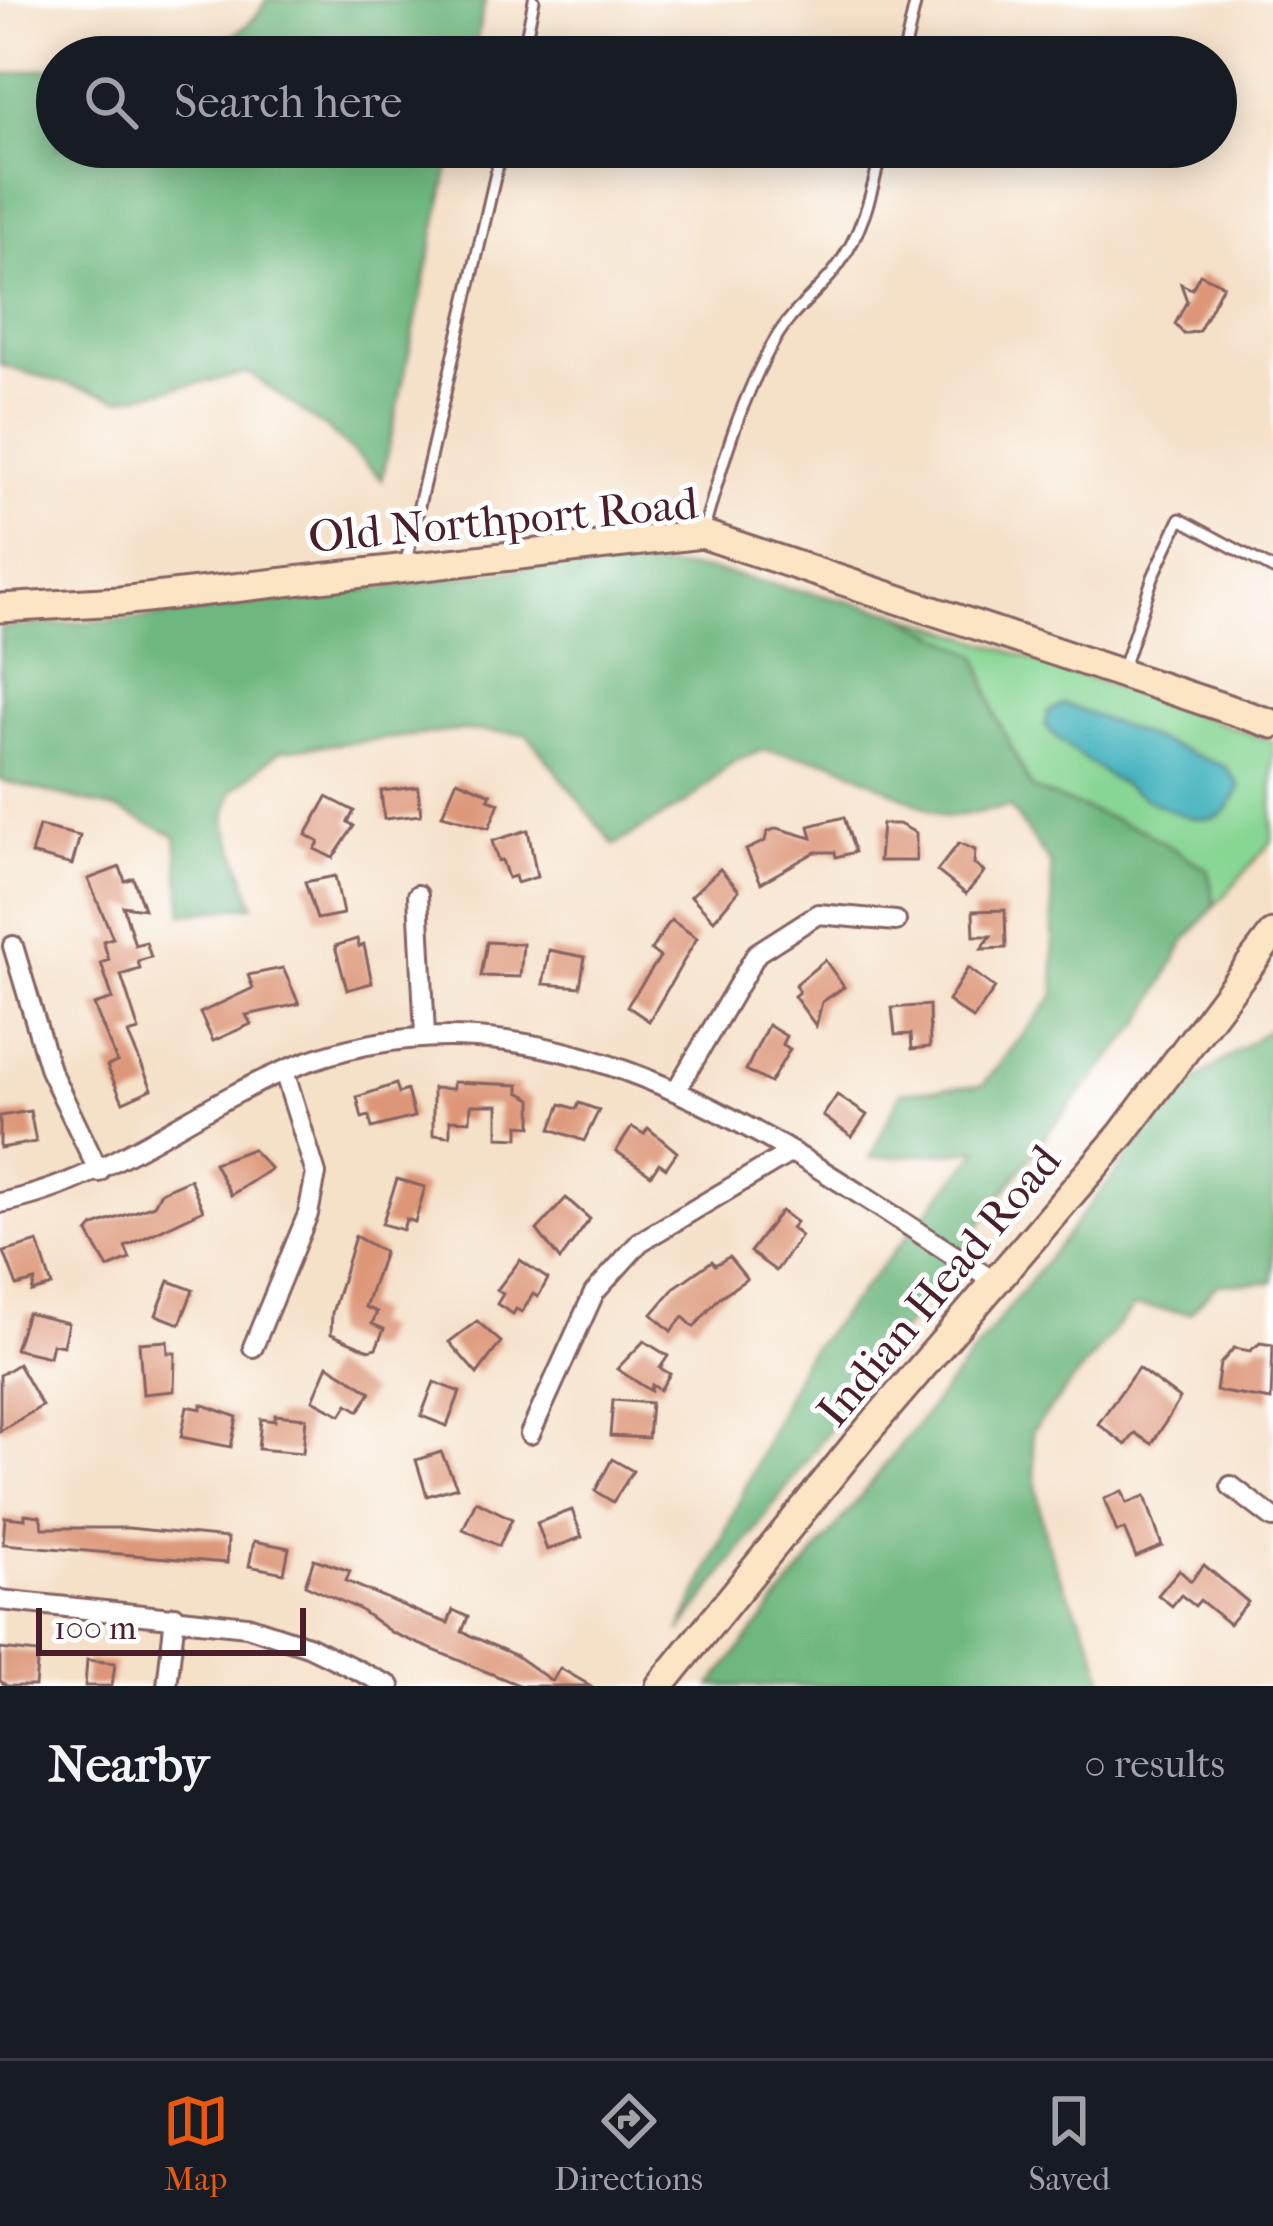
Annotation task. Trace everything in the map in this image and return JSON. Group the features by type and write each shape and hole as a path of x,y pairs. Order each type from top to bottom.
{"main road":[{"name":"Old Northport Road","path":"0,608 120,601 702,534 1273,724"},
{"name":"Indian Head Road","path":"660,1686 1122,1134 1273,934"}],"street":[{"path":"418,895 424,1035"},
{"path":"677,1089 757,953 818,914 896,921"},
{"path":"13,946 50,1070 99,1172"},
{"path":"0,1203 99,1172 284,1071 333,1052 424,1035 512,1037 677,1089 791,1152 995,1282"},
{"path":"253,1347 308,1214 316,1174 284,1071"},
{"path":"530,1434 594,1293 640,1242 791,1152"},
{"path":"1231,1486 1273,1518"},
{"path":"0,1600 247,1627 308,1646 390,1686"},
{"path":"167,1686 175,1616"}],"lane":[{"path":"526,36 534,0"},
{"path":"908,36 916,0"},
{"path":"405,566 497,168"},
{"path":"702,534 726,450 761,368 777,336 852,244 864,220 877,168"},
{"path":"1121,674 1180,519 1273,569"}],"green space":[{"path":"266,0 485,0 477,36 231,36 254,18"},
{"path":"36,70 36,168 449,168 382,479 331,432 249,373 120,399 0,365 0,75"},
{"path":"582,561 710,570 894,612 978,656 995,715 1032,789 1144,831 1208,870 1215,906 1184,942 1143,1021 1052,1127 680,1632 803,1360 979,1150 870,1158 901,1092 983,1085 1055,995 1051,865 1010,807 946,818 834,762 763,750 733,762 689,801 614,845 527,734 465,730 281,750 232,791 225,820 254,905 183,914 176,836 119,810 0,780 0,628 142,618"},
{"path":"894,612 1273,741 1272,841 1215,906 1208,870 1144,831 1032,789 995,715 978,657"},
{"path":"1273,1026 1273,1282 1217,1284 1190,1313 1134,1306 1032,1431 1046,1538 1105,1686 711,1686 1180,1091"}],"water":[{"path":"1064,704 1226,767 1240,787 1217,817 1200,819 1153,802 1100,771 1045,725 1048,712"}],"building":[{"path":"1200,274 1223,285 1199,331 1184,334 1175,324 1187,301 1181,284 1192,289"},
{"path":"457,780 491,794 488,799 499,803 489,828 442,815"},
{"path":"418,787 421,815 384,819 381,791"},
{"path":"327,797 354,811 348,822 354,826 333,858 315,849 319,842 306,835"},
{"path":"844,817 855,852 836,857 835,852 815,852 761,883 746,850 765,841 767,832 777,828 812,838 809,826"},
{"path":"882,824 899,824 916,833 916,861 879,861"},
{"path":"39,826 80,836 72,865 31,854"},
{"path":"528,830 537,877 517,883 515,876 508,878 492,841"},
{"path":"959,843 975,850 974,864 984,872 966,894 937,871"},
{"path":"120,867 125,881 133,878 144,909 123,906 135,945 146,942 151,957 138,961 140,969 121,975 139,1031 128,1034 152,1089 123,1102 107,1066 117,1062 94,1005 113,999 101,963 109,960 103,941 113,938 88,879"},
{"path":"720,869 739,890 714,920 691,896"},
{"path":"335,876 343,914 317,919 305,882"},
{"path":"1005,910 1006,948 981,949 991,936 974,936 973,911"},
{"path":"671,920 697,938 649,1021 627,1006 660,957 651,950"},
{"path":"357,939 359,947 364,945 372,983 347,990 335,946"},
{"path":"487,942 523,944 520,977 481,976"},
{"path":"549,950 585,957 580,987 543,984"},
{"path":"825,960 844,987 822,1002 816,1026 794,996 799,992 795,985"},
{"path":"283,968 299,1004 246,1015 251,1024 213,1041 200,1013 253,988 248,975"},
{"path":"968,968 995,988 973,1019 948,1001"},
{"path":"929,1005 930,1047 912,1049 911,1034 895,1035 892,1008"},
{"path":"768,1025 786,1036 782,1044 790,1049 770,1083 746,1070"},
{"path":"453,1082 519,1085 519,1092 532,1099 532,1126 519,1125 519,1138 498,1137 498,1105 471,1105 470,1121 450,1120 450,1136 433,1135 433,1088 453,1089"},
{"path":"396,1084 399,1093 407,1090 414,1117 372,1128 369,1116 362,1118 357,1097"},
{"path":"837,1095 867,1115 852,1137 823,1116"},
{"path":"579,1103 599,1110 584,1141 551,1129 561,1104 576,1109"},
{"path":"30,1111 36,1142 0,1148 0,1116"},
{"path":"632,1127 644,1134 648,1128 677,1152 666,1168 659,1163 651,1175 616,1151"},
{"path":"252,1149 271,1169 231,1195 214,1163"},
{"path":"190,1179 203,1210 125,1247 130,1259 108,1268 88,1233 94,1226 154,1205 161,1192"},
{"path":"397,1179 425,1187 415,1222 406,1219 403,1230 382,1224"},
{"path":"566,1198 590,1219 560,1260 537,1230"},
{"path":"781,1211 796,1222 791,1228 801,1236 776,1271 750,1252"},
{"path":"355,1236 384,1252 365,1307 377,1312 372,1324 384,1329 376,1348 369,1350 331,1334 332,1313"},
{"path":"38,1242 52,1286 32,1292 35,1281 17,1286 4,1252"},
{"path":"729,1257 747,1279 720,1297 694,1327 683,1317 671,1331 652,1314 675,1287 712,1261 715,1265"},
{"path":"520,1260 548,1279 538,1297 533,1294 522,1312 516,1309 513,1314 497,1304 503,1294 497,1290"},
{"path":"169,1281 193,1290 180,1324 156,1315"},
{"path":"27,1313 68,1323 63,1346 52,1344 49,1357 15,1349"},
{"path":"477,1321 501,1342 477,1374 449,1342"},
{"path":"167,1341 168,1353 175,1353 174,1391 143,1394 139,1343"},
{"path":"644,1341 668,1356 660,1368 670,1374 660,1390 652,1385 651,1391 617,1369"},
{"path":"1260,1343 1273,1345 1271,1400 1216,1391 1220,1364 1234,1348 1250,1351"},
{"path":"18,1364 42,1406 0,1431 0,1375"},
{"path":"328,1365 371,1392 359,1411 348,1404 341,1415 313,1400"},
{"path":"1138,1368 1180,1399 1152,1444 1135,1433 1126,1445 1098,1424"},
{"path":"434,1382 460,1392 447,1426 421,1416"},
{"path":"613,1400 651,1403 648,1438 610,1436"},
{"path":"201,1404 237,1417 231,1447 181,1437 187,1406 201,1409"},
{"path":"275,1415 306,1418 303,1453 258,1449 261,1419 275,1421"},
{"path":"441,1452 457,1487 427,1496 416,1460"},
{"path":"612,1459 633,1471 613,1502 595,1491"},
{"path":"1122,1491 1127,1503 1145,1496 1162,1546 1136,1557 1124,1529 1117,1532 1104,1499"},
{"path":"476,1501 512,1519 499,1546 463,1529"},
{"path":"572,1510 582,1537 547,1550 537,1523"},
{"path":"25,1514 40,1516 43,1528 128,1528 228,1538 227,1563 3,1544 5,1517 25,1519"},
{"path":"254,1541 289,1548 284,1573 249,1566"},
{"path":"314,1559 350,1571 346,1581 425,1615 448,1623 453,1610 468,1617 462,1632 515,1655 552,1681 560,1668 591,1686 521,1686 392,1633 359,1609 305,1585"},
{"path":"1204,1565 1248,1602 1229,1624 1200,1600 1195,1606 1181,1595 1172,1606 1158,1595 1179,1570 1191,1581"},
{"path":"0,1649 38,1653 35,1686 7,1686 0,1681"},
{"path":"87,1660 115,1663 112,1686 85,1686"}]}
